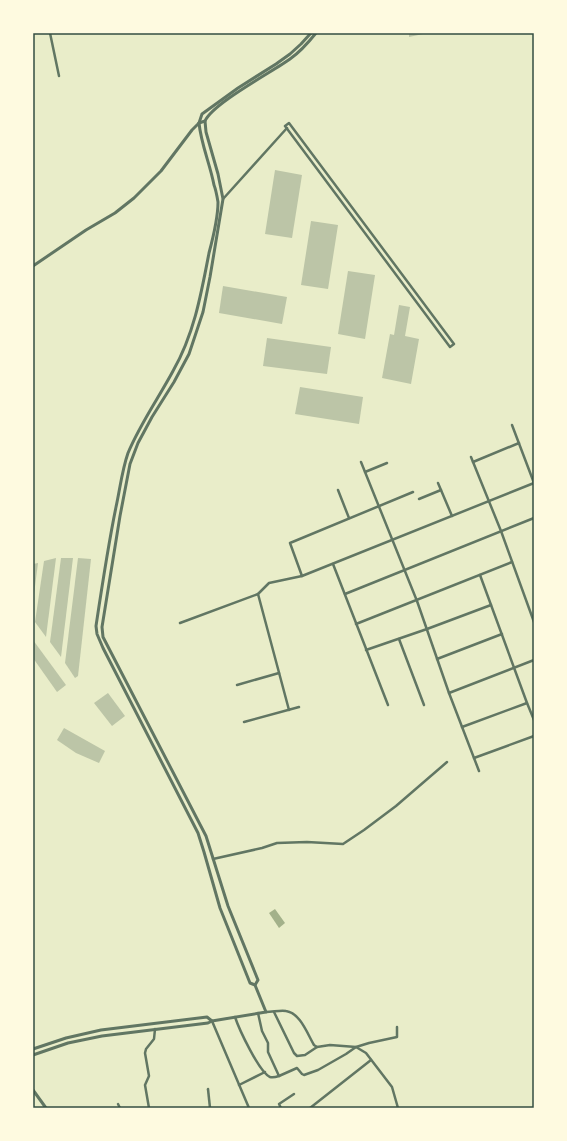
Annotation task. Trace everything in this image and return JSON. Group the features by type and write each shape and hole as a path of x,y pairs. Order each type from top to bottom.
{"street":[{"path":"50,33 59,76"},
{"path":"255,985 258,980 228,906 206,836 104,637 102,627 130,464 138,443 189,354 203,312 220,225 223,200 218,174 206,132 205,121 207,117 220,105 285,57 312,33"},
{"path":"266,1012 255,985 250,983 220,908 198,833 102,648 96,626 115,515 128,455 136,436 173,372 190,336 215,224 218,202 200,132 199,123 202,114 292,58 306,46 316,33"},
{"path":"33,266 86,230 115,213 134,198 161,171 192,130 199,123 205,121"},
{"path":"223,200 289,123 454,344 450,347 286,127"},
{"path":"215,224 220,225"},
{"path":"180,623 258,594 269,583 302,576 534,483 512,425"},
{"path":"473,462 519,443"},
{"path":"470,457 501,531 534,622"},
{"path":"361,462 417,601 449,693 479,771"},
{"path":"365,472 387,463"},
{"path":"438,483 452,516"},
{"path":"338,490 349,518"},
{"path":"419,499 441,490"},
{"path":"302,576 290,543 413,492"},
{"path":"115,515 120,516"},
{"path":"345,594 534,518"},
{"path":"356,624 512,562"},
{"path":"333,564 388,705"},
{"path":"480,575 534,720"},
{"path":"258,594 289,710"},
{"path":"366,650 491,605"},
{"path":"437,658 502,634"},
{"path":"399,639 424,705"},
{"path":"449,693 534,660"},
{"path":"236,685 279,674"},
{"path":"462,727 527,703"},
{"path":"244,722 299,707"},
{"path":"474,758 534,736"},
{"path":"213,859 262,848 277,843 307,842 343,844 396,806 447,762"},
{"path":"220,908 228,906"},
{"path":"33,1055 68,1043 89,1038 208,1023 234,1017 284,1010 292,1012 300,1021 314,1045 317,1047"},
{"path":"274,1012 294,1053 297,1056 305,1055 317,1047 330,1045 356,1047 366,1053 392,1087 398,1108"},
{"path":"258,1014 262,1031 268,1043 268,1052 279,1076"},
{"path":"33,1050 66,1038 114,1028 207,1017 212,1021 249,1108"},
{"path":"234,1017 243,1038 263,1071 272,1078 297,1068 302,1074 318,1070 356,1047 397,1037 397,1027"},
{"path":"149,1108 144,1085 149,1076 145,1053 146,1049 154,1039 155,1029"},
{"path":"44,1046 46,1051"},
{"path":"310,1108 371,1060"},
{"path":"239,1085 265,1072"},
{"path":"208,1088 210,1108"},
{"path":"33,1090 46,1108"},
{"path":"280,1108 279,1104 294,1094"},
{"path":"118,1104 120,1108"}],"shaded area":[{"path":"275,909 285,923 279,928 269,913"}],"building":[{"path":"409,33 423,33 423,34 409,37"},
{"path":"275,170 302,175 292,238 265,234"},
{"path":"311,221 338,225 328,289 301,285"},
{"path":"348,271 375,275 365,339 338,334"},
{"path":"223,286 287,297 282,324 219,313"},
{"path":"399,305 410,307 405,336 419,339 411,384 382,378 390,334 394,335"},
{"path":"267,338 331,347 327,374 263,366"},
{"path":"300,387 363,397 359,424 295,414"},
{"path":"56,558 46,637 35,622 44,561"},
{"path":"61,558 73,558 61,657 50,642"},
{"path":"78,558 91,559 78,676 75,678 65,663"},
{"path":"38,563 34,594 33,594 33,564"},
{"path":"33,640 66,685 57,692 33,658"},
{"path":"108,693 125,716 112,726 94,703"},
{"path":"64,728 105,751 99,763 76,753 57,740"}]}
